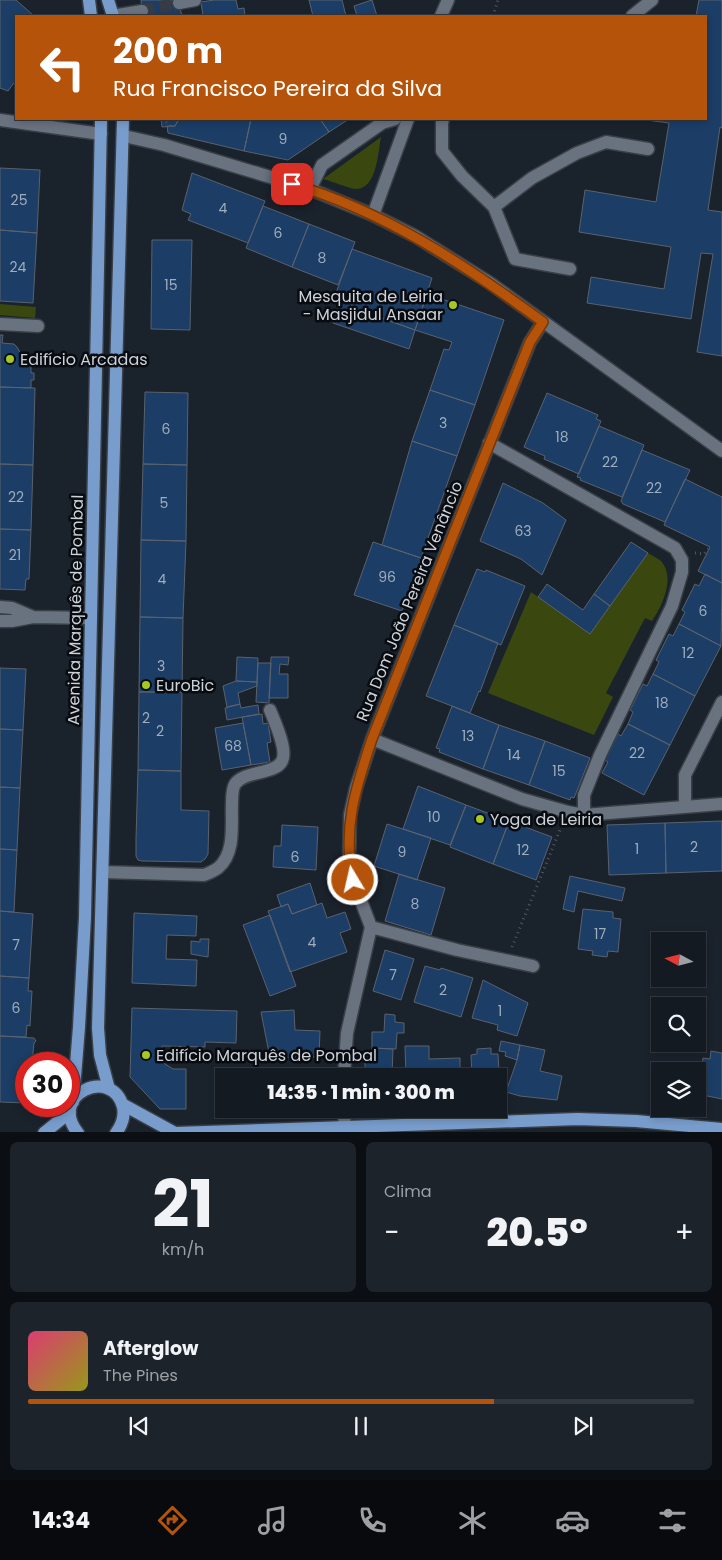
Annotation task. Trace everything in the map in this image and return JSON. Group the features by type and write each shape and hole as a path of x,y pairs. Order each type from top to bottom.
{"main road":[{"path":"89,0 91,15"},
{"path":"108,0 112,15"},
{"name":"Avenida Marquês de Pombal","path":"77,1052 80,1027 84,917 101,120"},
{"name":"Avenida Marquês de Pombal","path":"109,1089 100,1055 98,1028 123,120"},
{"path":"101,134 124,136"},
{"path":"80,1093 92,1087 109,1089 119,1098 124,1112 123,1120 116,1132"},
{"path":"122,1104 175,1132 344,1130 587,1119 636,1121 722,1130"},
{"path":"47,1131 61,1117"},
{"path":"71,1117 78,1132"}],"street":[{"path":"179,3 195,0"},
{"path":"440,15 448,0"},
{"path":"633,15 652,0"},
{"path":"118,15 142,11"},
{"path":"0,120 101,134"},
{"path":"310,189 322,165 382,123 392,120"},
{"path":"373,215 408,120"},
{"path":"443,120 442,151 462,176 494,207 515,259 570,269"},
{"path":"124,136 164,145 310,189 373,215 446,254 490,283 722,451"},
{"path":"494,207 532,178 577,152 606,142 648,149"},
{"name":"Rua Dom João Pereira Venâncio","path":"371,927 353,880 350,862 350,815 356,788 372,739 489,443 530,342 543,322"},
{"path":"0,324 38,326"},
{"path":"489,443 675,548 682,560 682,572 672,606 600,755 584,795 584,815"},
{"path":"0,607 12,608 33,617"},
{"path":"0,621 33,617 91,618"},
{"path":"685,806 686,774 722,702"},
{"path":"103,872 204,875 218,867 228,856 231,845 234,785 242,778 276,767 282,761 284,753 277,726 270,710"},
{"path":"372,739 522,799 584,815 722,804"},
{"path":"345,1068 347,1033 371,927 456,950 533,966"}],"path":[{"path":"493,15 498,0"},
{"path":"166,122 173,129"},
{"path":"704,554 710,546"},
{"path":"506,961 568,812"}],"green space":[{"path":"381,137 373,176 364,187 354,189 323,179"},
{"path":"0,304 36,307 35,318 0,315"},
{"path":"648,553 660,560 665,568 667,575 666,592 660,608 652,621 645,618 606,693 613,697 594,735 488,693 531,592 590,633"}],"building":[{"path":"0,0 16,0 33,15 15,15 15,81 8,91 0,88"},
{"path":"141,0 178,0 182,15 143,15"},
{"path":"236,0 238,9 244,8 245,15 203,15 201,2"},
{"path":"309,0 342,0 346,15 313,15"},
{"path":"372,0 377,15 357,15 354,6"},
{"path":"699,0 722,0 722,128 720,127 708,210 722,212 722,356 697,352 713,254 701,253 691,319 587,303 591,277 664,289 671,247 579,232 585,190 656,202 669,123 646,120 707,120 707,15 696,15"},
{"path":"161,120 178,120 175,126 162,127"},
{"path":"178,120 251,120 244,151 168,133 167,126 175,126"},
{"path":"251,120 321,120 329,132 288,160 244,151"},
{"path":"321,120 347,120 329,132"},
{"path":"0,168 40,170 37,233 0,230"},
{"path":"192,173 265,201 248,243 188,220 191,214 182,210"},
{"path":"263,206 309,224 292,267 246,248"},
{"path":"309,224 355,242 338,285 292,267"},
{"path":"0,230 37,233 33,303 0,301"},
{"path":"152,240 192,240 190,330 151,329"},
{"path":"352,249 432,278 415,330 351,307 354,299 336,293"},
{"path":"427,294 504,320 475,405 430,390 444,349 449,350 452,342 415,330"},
{"path":"342,295 354,299 351,307 415,330 409,349 333,323"},
{"name":"Edifício Arcadas","path":"0,335 3,335 2,343 14,344 17,347 21,354 21,363 31,364 31,373 34,373 34,380 31,380 31,388 0,387"},
{"path":"0,387 35,388 33,465 0,464"},
{"path":"430,390 475,405 457,456 412,441"},
{"path":"145,392 188,393 187,465 143,464"},
{"path":"547,393 598,415 596,419 601,421 579,474 544,459 545,456 524,447"},
{"path":"599,426 644,445 622,497 580,480 581,478 577,477"},
{"path":"412,441 457,456 421,558 382,545"},
{"path":"642,450 690,470 665,522 623,504 621,501"},
{"path":"0,464 33,465 31,530 0,529"},
{"path":"143,464 187,465 186,541 141,540"},
{"path":"685,479 722,497 722,583 698,571 710,547 664,525"},
{"path":"503,483 543,503 566,520 542,575 521,559 480,541"},
{"path":"0,529 31,530 29,579 26,579 25,590 0,589"},
{"path":"141,540 186,541 183,618 140,617"},
{"path":"373,542 421,558 402,611 354,595"},
{"path":"631,542 648,553 610,606 594,594"},
{"path":"477,569 485,572 486,570 525,586 501,645 454,625"},
{"path":"705,574 722,583 721,646 679,624 685,612 682,610 695,584 699,586"},
{"path":"547,584 583,610 594,594 610,606 590,634 538,597"},
{"path":"140,617 183,618 182,692 139,692"},
{"path":"679,624 721,646 695,696 653,674 659,662 656,660 669,634 673,636"},
{"path":"454,625 498,643 470,713 426,696"},
{"path":"237,657 258,658 257,682 236,681"},
{"path":"271,657 289,657 288,665 280,664 279,674 288,674 288,698 269,698"},
{"path":"258,663 271,663 269,703 256,702"},
{"path":"0,668 26,669 23,730 0,729"},
{"path":"653,674 695,696 670,745 628,724 633,712 630,710 643,684 647,686"},
{"path":"236,681 257,682 257,686 238,693 240,704 227,707 223,686"},
{"path":"139,692 182,692 181,771 138,770"},
{"path":"240,704 241,708 258,705 259,714 227,720 225,708"},
{"path":"452,706 499,725 483,769 439,752 440,749 436,748"},
{"path":"262,714 263,724 268,723 271,742 267,743 270,762 251,765 242,717"},
{"path":"243,723 251,765 222,770 215,728"},
{"path":"628,724 670,745 644,795 602,773 608,762 605,760 618,734 621,736"},
{"path":"499,725 545,741 529,785 483,769"},
{"path":"0,729 23,730 20,788 0,787"},
{"path":"545,741 590,758 574,798 571,797 570,800 529,785"},
{"path":"138,770 181,771 181,810 209,811 208,854 201,862 138,860 136,856 136,839"},
{"path":"418,786 466,805 450,845 403,829"},
{"path":"0,787 20,788 17,850 0,849"},
{"path":"466,805 509,821 493,864 450,847"},
{"path":"509,821 552,837 536,880 493,864"},
{"path":"722,821 722,871 666,873 665,823"},
{"path":"665,823 666,873 609,875 607,825"},
{"path":"387,824 431,838 417,880 374,866"},
{"path":"282,825 318,827 316,870 273,867 274,846 281,846"},
{"path":"0,849 17,850 14,912 0,911"},
{"path":"399,874 445,888 431,935 385,921"},
{"path":"570,876 625,888 622,901 578,891 574,912 563,909"},
{"path":"310,883 317,905 292,914 288,904 281,907 277,895"},
{"path":"322,903 327,918 345,912 351,929 340,933 347,952 290,972 268,911 288,904 292,914"},
{"path":"583,909 613,912 613,918 621,919 618,952 608,951 607,957 592,955 593,951 578,949"},
{"path":"0,911 33,914 29,978 0,976"},
{"path":"134,913 197,916 196,936 167,935 166,959 197,960 196,986 132,983"},
{"path":"270,915 296,986 270,996 243,925"},
{"path":"200,939 209,939 208,957 191,954 191,941 200,942"},
{"path":"385,950 414,959 401,1000 373,991"},
{"path":"425,966 440,970 441,968 473,978 461,1017 414,1002"},
{"path":"0,976 29,978 28,991 32,991 30,1026 27,1025 26,1037 0,1036"},
{"path":"483,980 528,1003 517,1036 497,1030 498,1025 472,1018"},
{"name":"Edifício Marquês de Pombal","path":"132,1008 237,1011 236,1043 205,1042 205,1047 162,1046 162,1062 173,1069 186,1069 186,1109 160,1109 130,1077"},
{"path":"294,1010 295,1030 320,1031 319,1057 270,1058 261,1012"},
{"path":"385,1014 395,1015 395,1022 404,1023 404,1033 397,1033 396,1049 372,1048 372,1032 384,1032"},
{"path":"0,1036 34,1038 36,1041 33,1052 15,1052 15,1103 0,1102"},
{"path":"501,1041 520,1045 517,1060 505,1056 506,1052 499,1051"},
{"path":"520,1045 545,1050 540,1071 562,1076 557,1100 520,1096 507,1092"},
{"path":"405,1046 429,1046 429,1059 460,1058 460,1068 406,1068"},
{"path":"372,1048 393,1049 392,1068 365,1068 365,1058 371,1057"},
{"path":"491,1048 491,1054 498,1054 499,1068 472,1068 471,1055 477,1054 477,1049"},
{"path":"711,1051 722,1053 722,1099 706,1096 706,1062 702,1062 703,1058 710,1059"}],"tunnel":[{"path":"142,11 179,3"}],"place":[{"name":"Mesquita de Leiria - Masjidul Ansaar","path":"453,305"},
{"name":"Edifício Arcadas","path":"10,359"},
{"name":"EuroBic","path":"146,685"},
{"name":"Yoga de Leiria","path":"480,819"},
{"name":"Edifício Marquês de Pombal","path":"146,1055"}],"route":[{"path":"292,184 310,189 373,215 415,236 490,283 543,322 530,342 372,739 356,788 350,815 350,862 353,880"}]}
